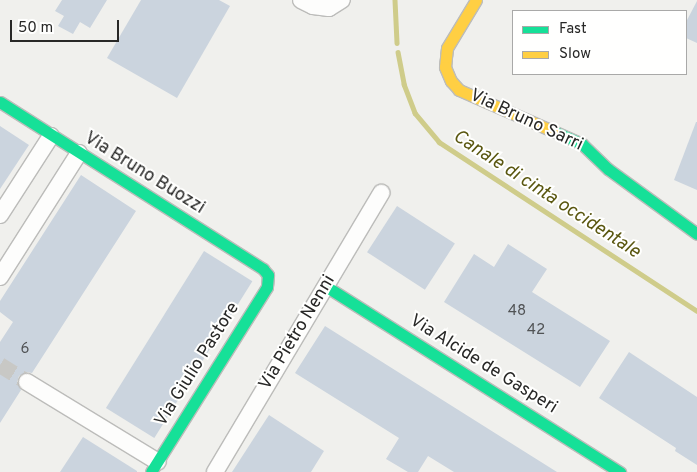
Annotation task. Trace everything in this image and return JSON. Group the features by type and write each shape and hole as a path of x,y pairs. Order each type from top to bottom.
{"street":[{"path":"301,0 313,6 329,8 342,0"},
{"name":"Via Bruno Sarri","path":"476,0 447,48 445,67 451,81 459,90 582,144 608,169 697,234"},
{"name":"Via Bruno Buozzi","path":"0,102 264,270 268,275"},
{"path":"0,214 51,136"},
{"path":"0,277 79,153"},
{"name":"Via Pietro Nenni","path":"215,472 381,193"},
{"name":"Via Giulio Pastore","path":"154,467 268,287 268,275"},
{"name":"Via Alcide de Gasperi","path":"326,287 620,472"},
{"path":"27,382 154,467"}],"building":[{"path":"62,0 107,0 90,28 80,22 73,34 58,26 64,16 55,11"},
{"path":"141,0 219,0 230,6 177,98 107,58"},
{"path":"697,1 697,43 687,38 687,20"},
{"path":"697,122 697,190 674,180"},
{"path":"0,126 29,145 0,189"},
{"path":"81,175 136,211 32,373 27,372 19,376 17,382 21,390 0,423 0,342 13,322 0,312 0,301"},
{"path":"397,206 455,244 425,290 367,252"},
{"path":"508,244 547,269 532,292 610,341 580,387 444,302 474,254 494,267"},
{"path":"204,251 252,281 154,438 106,408"},
{"path":"325,326 557,472 454,472 428,456 418,472 408,472 386,459 399,438 295,373"},
{"path":"629,352 697,397 697,465 675,451 676,448 599,398"},
{"path":"269,415 324,451 311,472 232,472"},
{"path":"83,437 137,471 137,472 60,472"}],"waterway":[{"name":"Canale di cinta occidentale","path":"395,0 397,43"},
{"name":"Canale di cinta occidentale","path":"398,52 404,84 415,113 439,142 697,311"}],"tunnel":[{"path":"0,365 27,382"}],"traffic: fast":[{"path":"0,102 263,269 268,275 267,287 151,472"},
{"path":"553,131 582,144 608,169 697,234"},
{"path":"327,287 620,472"}],"traffic: slow":[{"path":"476,0 447,48 445,67 451,81 459,90 553,131"}]}
